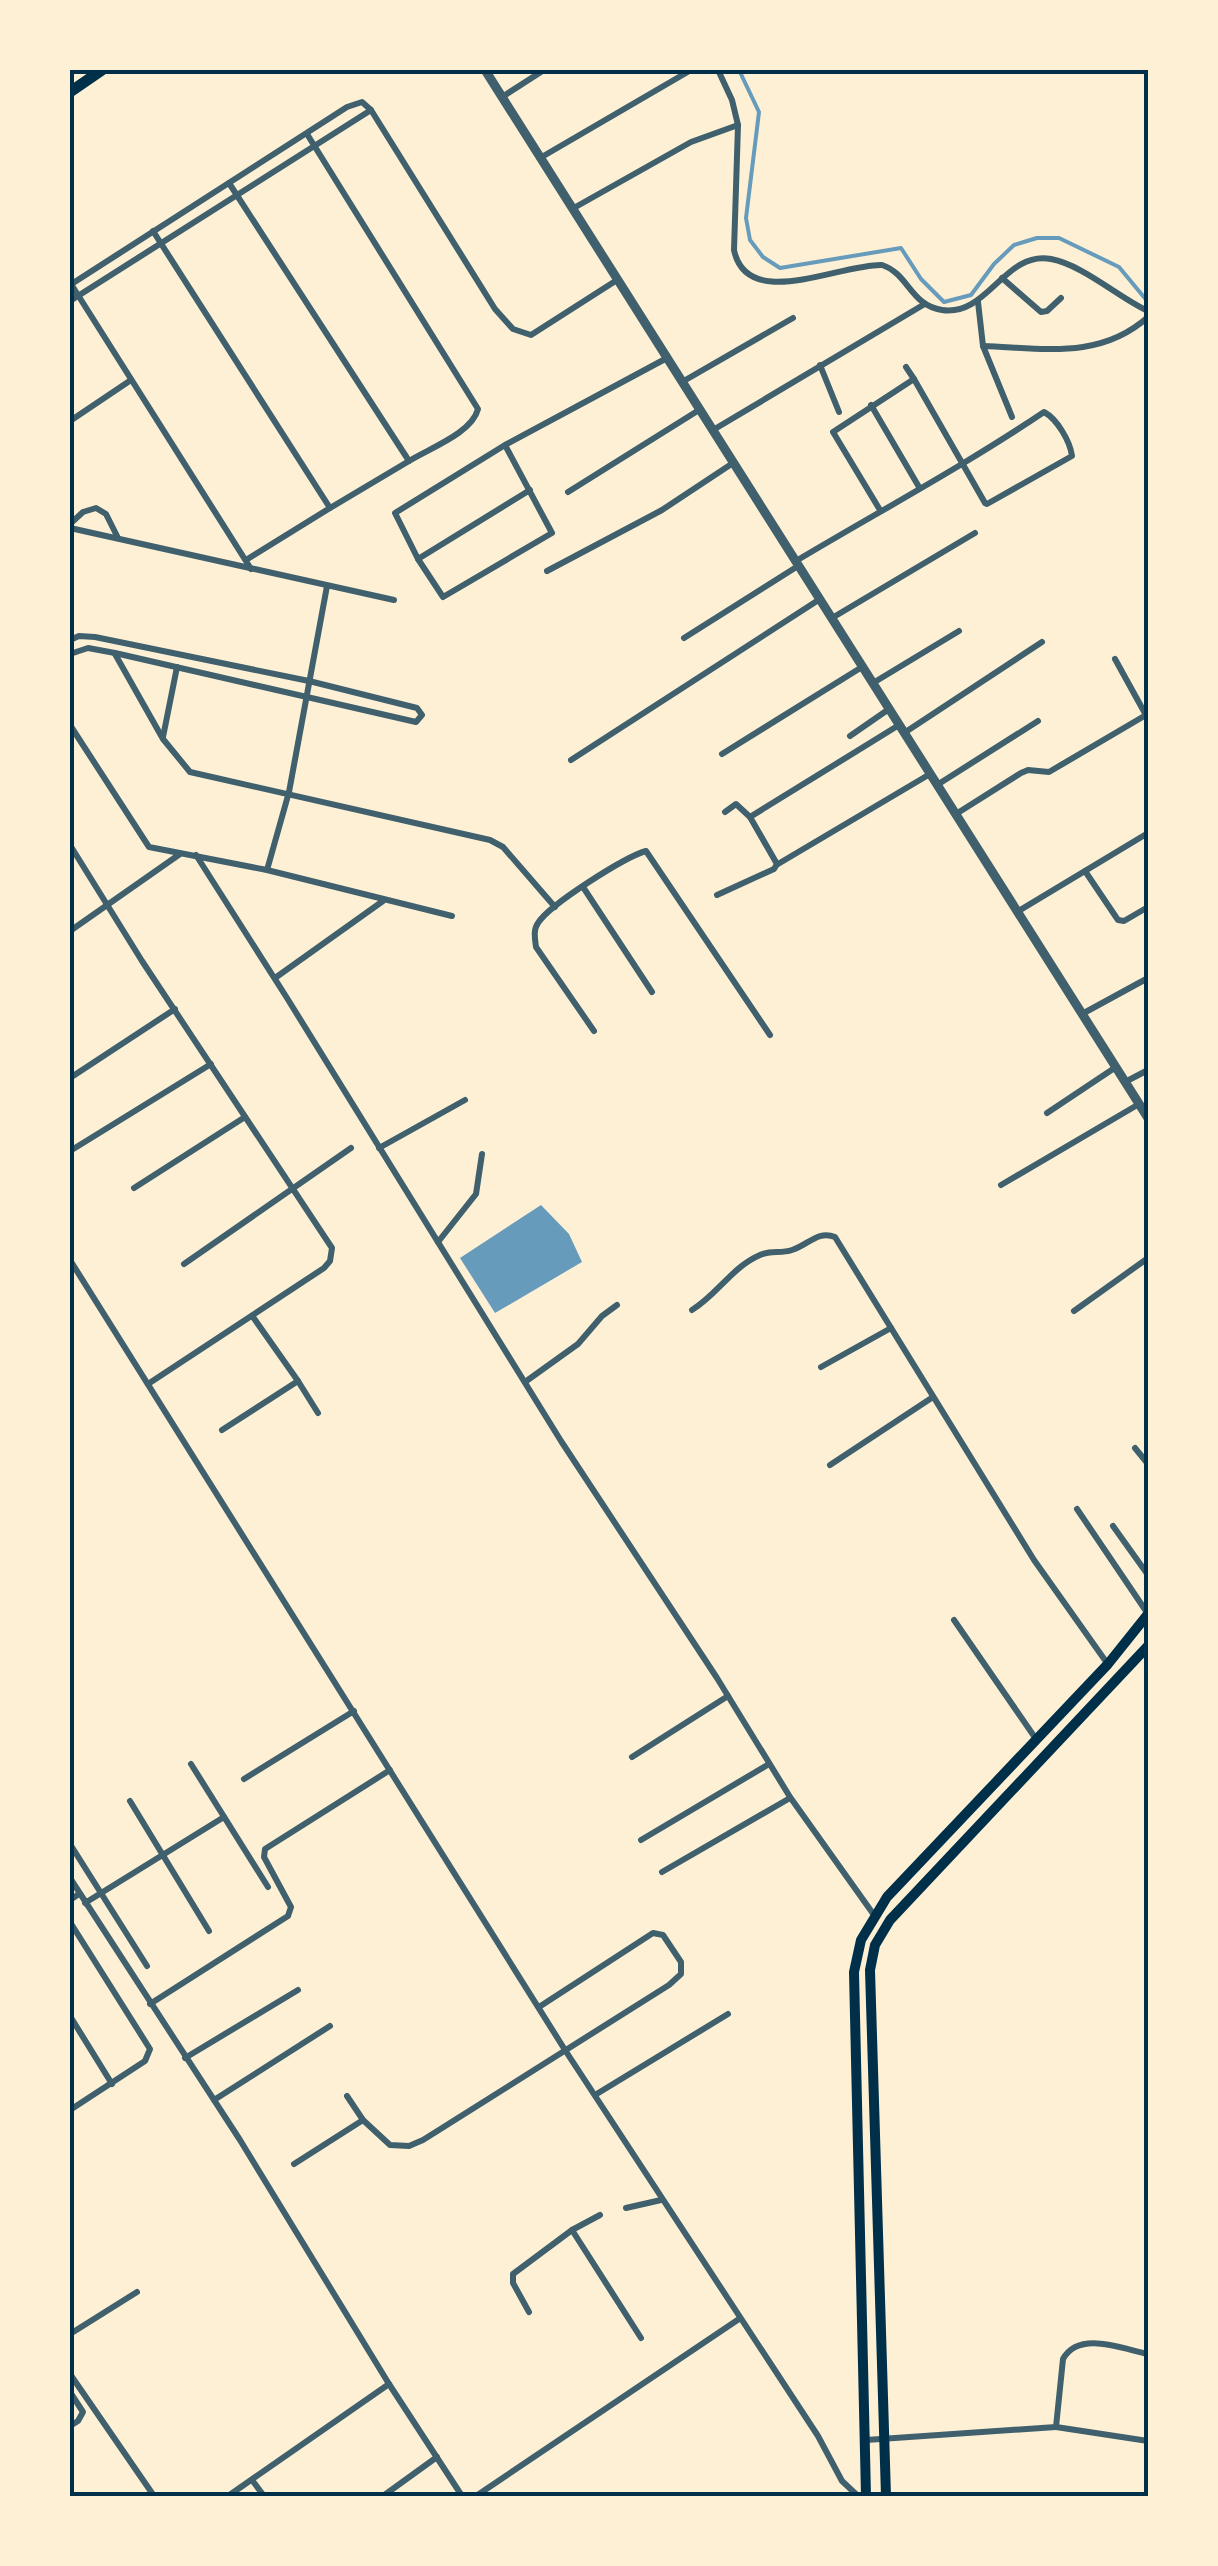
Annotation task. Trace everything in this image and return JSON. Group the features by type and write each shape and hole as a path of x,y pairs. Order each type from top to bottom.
{"highway":[{"path":"70,92 102,70"}],"main road":[{"path":"866,2496 854,1972 860,1940 887,1897 1108,1664 1148,1614"},
{"path":"886,2496 870,1970 875,1945 882,1930 922,1884 1148,1646"},
{"path":"1024,1754 1037,1766"},
{"path":"860,2230 878,2230"}],"street":[{"path":"484,70 1148,1118"},
{"path":"502,98 544,70"},
{"path":"540,158 691,70"},
{"path":"718,70 738,125 734,250 745,274 772,283 869,264 882,265 898,276 922,305 948,311 978,302 1002,278 1030,260 1051,259 1148,314 1132,331 1099,346 983,346"},
{"path":"251,569 70,284 354,102 362,102 371,110 495,310 513,329 531,334 618,280"},
{"path":"70,301 371,110"},
{"path":"572,209 690,142 738,125"},
{"path":"246,560 460,431 476,417 478,409 307,134"},
{"path":"229,183 409,460"},
{"path":"153,231 330,508"},
{"path":"1002,278 1041,312 1061,298"},
{"path":"978,302 983,346 1012,418"},
{"path":"713,430 922,305"},
{"path":"682,382 793,318"},
{"path":"505,445 552,530 550,535 446,596 440,595 395,512 505,445 667,358"},
{"path":"820,365 839,412"},
{"path":"684,638 880,510 962,462 1044,412 1050,414 1070,444 1072,456 989,504 962,462 906,367"},
{"path":"880,510 833,432 914,379"},
{"path":"70,421 130,380"},
{"path":"871,405 919,487"},
{"path":"568,492 700,410"},
{"path":"547,570 662,510 733,463"},
{"path":"418,558 530,490"},
{"path":"70,526 84,512 96,508 106,514 119,539"},
{"path":"70,526 394,600"},
{"path":"832,618 974,533"},
{"path":"267,870 288,792 327,586"},
{"path":"572,760 820,599"},
{"path":"872,683 959,632"},
{"path":"70,640 95,636 309,682 418,708 422,714 416,722 88,648 70,654"},
{"path":"750,817 1042,642"},
{"path":"115,653 163,738 190,772 497,843 555,907"},
{"path":"956,814 1021,773 1048,772 1147,716 1115,659"},
{"path":"722,754 862,666"},
{"path":"163,738 177,667"},
{"path":"850,736 889,709"},
{"path":"937,785 1038,721"},
{"path":"70,724 142,838 158,851 267,870 452,916"},
{"path":"717,894 774,869 930,774"},
{"path":"725,812 736,804 750,817 777,864"},
{"path":"1018,912 1148,834"},
{"path":"70,846 332,1248 330,1261 148,1384"},
{"path":"594,1031 536,947 534,932 555,907 642,851 650,852 770,1035"},
{"path":"70,931 181,854"},
{"path":"196,856 790,1797 874,1914"},
{"path":"1085,871 1118,920 1124,921 1148,907"},
{"path":"583,886 652,992"},
{"path":"275,978 383,901"},
{"path":"1082,1014 1148,978"},
{"path":"70,1078 175,1009"},
{"path":"70,1152 210,1064"},
{"path":"1047,1113 1116,1068"},
{"path":"1125,1082 1148,1070"},
{"path":"379,1148 465,1100"},
{"path":"1001,1185 1139,1104"},
{"path":"134,1188 245,1117"},
{"path":"184,1264 350,1148"},
{"path":"438,1242 476,1194 482,1154"},
{"path":"692,1310 704,1303 726,1278 763,1254 789,1252 827,1234 835,1238 1034,1560 1108,1664"},
{"path":"1074,1311 1148,1258"},
{"path":"70,1260 565,2050 818,2436 842,2481 858,2496"},
{"path":"525,1382 578,1344 617,1305"},
{"path":"252,1317 318,1412"},
{"path":"821,1367 891,1328"},
{"path":"222,1430 298,1381"},
{"path":"830,1465 933,1397"},
{"path":"1135,1448 1148,1464"},
{"path":"1076,1509 1148,1614"},
{"path":"1113,1526 1148,1575"},
{"path":"954,1620 1037,1740"},
{"path":"632,1756 728,1696"},
{"path":"244,1779 354,1711"},
{"path":"191,1764 268,1887"},
{"path":"641,1840 769,1764"},
{"path":"150,2004 288,1916 291,1907 264,1857 265,1848 390,1770"},
{"path":"662,1872 790,1797"},
{"path":"130,1801 209,1930"},
{"path":"85,1903 224,1817"},
{"path":"70,1844 147,1966"},
{"path":"70,1878 462,2496"},
{"path":"70,1900 79,1894"},
{"path":"70,1922 150,2050 145,2061 70,2110"},
{"path":"347,2096 363,2120 390,2145 409,2146 676,1980 683,1969 681,1962 663,1935 653,1934 539,2008"},
{"path":"185,2058 298,1990"},
{"path":"595,2095 728,2014"},
{"path":"70,2016 112,2084"},
{"path":"214,2100 330,2026"},
{"path":"294,2164 363,2120"},
{"path":"626,2208 661,2200"},
{"path":"529,2312 513,2283 513,2274 572,2230 600,2215"},
{"path":"572,2230 641,2338"},
{"path":"70,2334 137,2292"},
{"path":"476,2496 739,2319"},
{"path":"1056,2428 1067,2352 1082,2343 1148,2354"},
{"path":"70,2374 154,2496"},
{"path":"228,2496 389,2384"},
{"path":"70,2392 83,2412 70,2426"},
{"path":"866,2440 1056,2428 1148,2442"},
{"path":"383,2496 437,2457"},
{"path":"252,2480 264,2496"}],"water":[{"path":"541,1205 569,1234 582,1262 495,1313 460,1258"}],"waterway":[{"path":"739,70 759,112 746,218 750,240 763,257 780,268 901,248 921,279 944,302 971,295 1014,245 1037,238 1059,238 1119,267 1148,302"}]}
